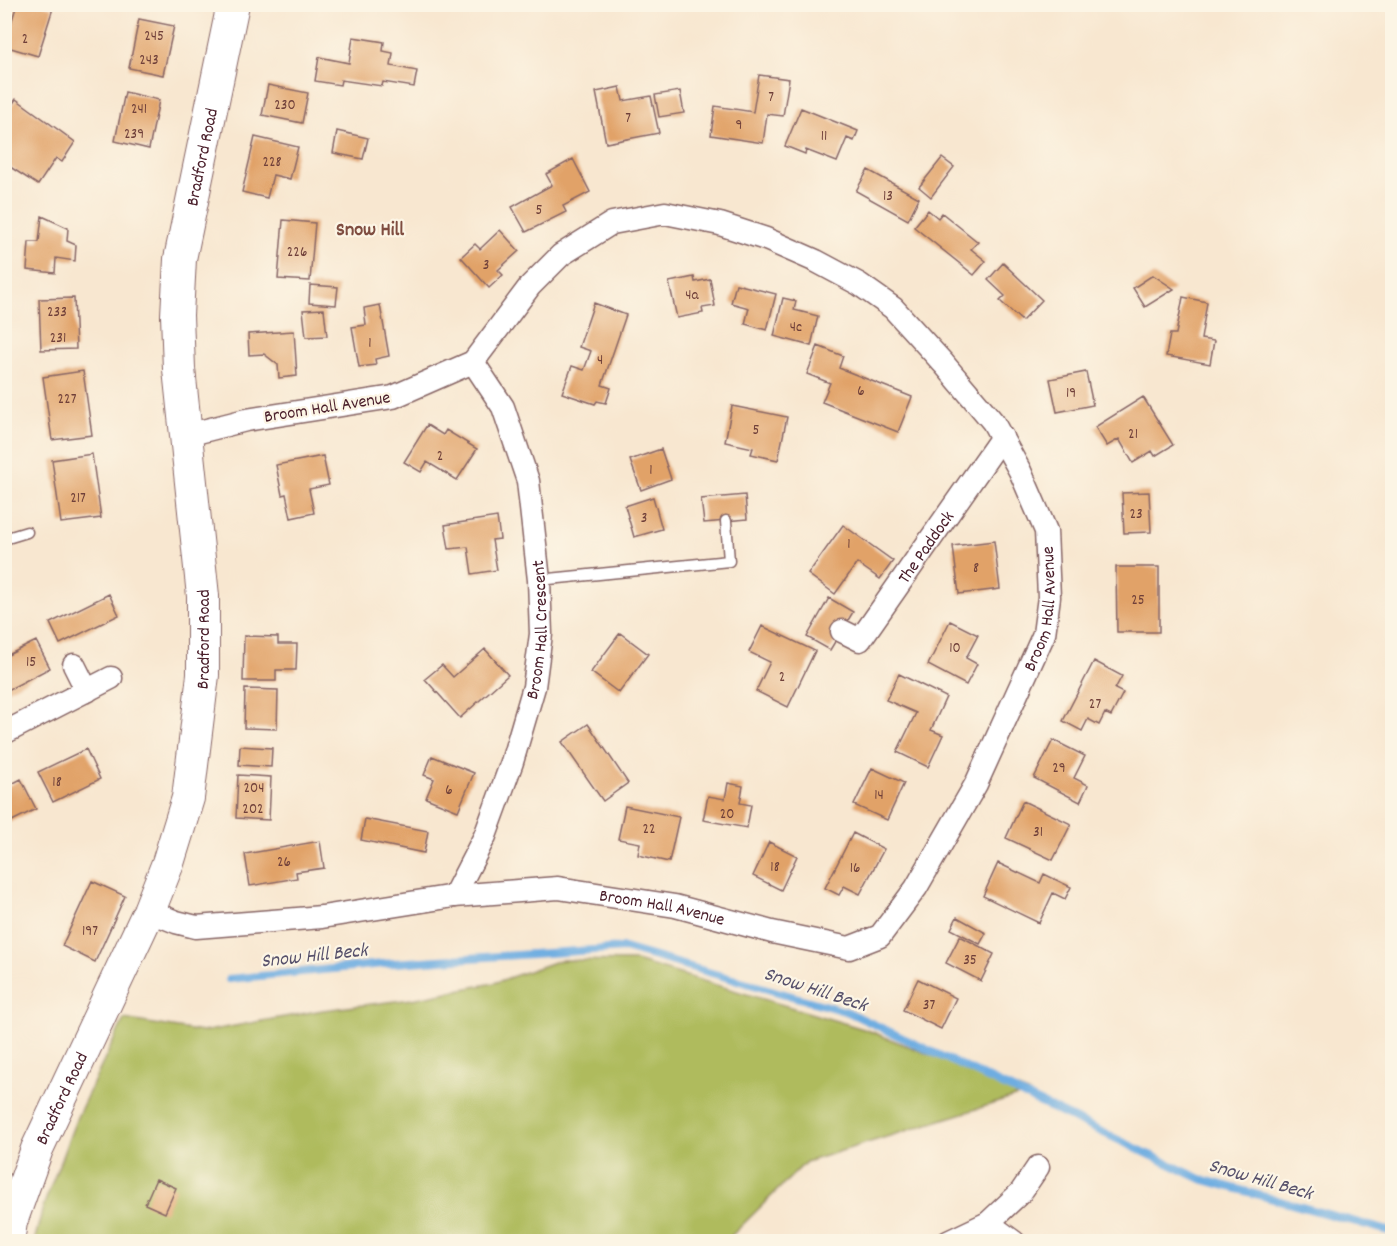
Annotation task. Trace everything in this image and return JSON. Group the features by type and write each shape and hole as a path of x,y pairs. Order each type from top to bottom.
{"street":[{"name":"Bradford Road","path":"8,1242 11,1222 37,1149 149,910 168,863 188,798 203,675 203,596 179,369 180,259 233,4"},
{"name":"Broom Hall Avenue","path":"149,910 176,922 196,927 322,917 454,896 558,888 675,906 772,932 849,948 880,936 916,888 975,784 1044,634 1048,597 1046,531 1002,436 972,397 893,308 859,284 816,261 766,240 720,224 665,213 612,223 561,255 530,286 473,362 393,397 246,420 187,435"},
{"name":"Broom Hall Crescent","path":"454,896 485,836 512,762 534,687 541,634 539,580 528,481 503,407 473,362"},
{"name":"The Paddock","path":"842,631 860,640 1002,436"},
{"path":"74,665 87,691"},
{"path":"4,733 111,678"},
{"path":"948,1242 988,1223 1021,1192 1038,1167"},
{"path":"988,1223 1014,1242"}],"lane":[{"path":"539,580 729,561 726,521"},
{"path":"4,539 27,532"}],"green space":[{"path":"560,960 636,961 867,1030 1028,1093 806,1162 726,1241 34,1242 43,1207 77,1117 124,1019 202,1032 323,1010 412,999 494,983"}],"building":[{"path":"17,4 41,4 53,8 38,56 4,46"},
{"path":"139,19 174,26 163,75 129,68"},
{"path":"353,37 384,42 383,51 393,53 391,66 417,71 414,87 383,82 382,86 341,80 340,85 315,81 319,57 349,63"},
{"path":"759,75 789,79 783,116 767,114 763,143 711,135 715,106 753,112"},
{"path":"268,85 308,93 302,123 262,115"},
{"path":"620,87 623,101 651,96 659,133 606,143 596,92"},
{"path":"680,91 684,113 659,117 655,95"},
{"path":"125,92 159,100 149,149 115,141"},
{"path":"16,99 75,142 62,162 56,158 38,185 4,163 4,116"},
{"path":"801,108 858,131 854,141 847,138 837,162 806,150 805,154 785,146"},
{"path":"337,131 368,138 363,159 333,153"},
{"path":"255,137 298,147 290,179 273,175 267,198 242,192"},
{"path":"942,158 954,167 931,197 919,187"},
{"path":"573,159 590,192 563,206 566,212 526,232 512,207 552,185 546,174"},
{"path":"868,170 919,198 908,220 856,191"},
{"path":"928,210 938,218 942,213 978,242 971,249 986,261 974,275 914,227"},
{"path":"42,216 68,228 67,241 76,245 75,261 56,258 55,273 27,270 29,242 39,242"},
{"path":"283,220 315,223 310,281 278,279"},
{"path":"500,230 519,251 498,270 503,275 489,288 461,257 475,244 480,249"},
{"path":"1003,263 1042,300 1022,321 1000,301 1005,296 988,280"},
{"path":"1153,275 1174,289 1145,307 1133,288"},
{"path":"694,277 695,282 710,279 715,306 702,308 703,313 677,318 669,282"},
{"path":"736,284 776,294 767,330 745,324 749,308 731,303"},
{"path":"310,285 338,287 336,305 309,303"},
{"path":"1183,297 1207,302 1201,339 1214,341 1210,364 1166,356 1170,334 1176,334"},
{"path":"74,298 76,349 41,350 39,299"},
{"path":"783,298 796,301 794,310 818,316 811,346 774,336"},
{"path":"594,303 626,315 602,385 611,388 606,403 597,401 595,404 562,393 572,366 584,370 591,351 579,347"},
{"path":"380,305 389,356 375,359 376,365 359,367 352,327 366,325 364,308"},
{"path":"324,309 327,336 306,337 303,310"},
{"path":"294,331 297,376 279,378 278,365 264,354 249,355 248,334"},
{"path":"818,346 843,356 839,368 912,397 898,432 822,402 830,383 807,374"},
{"path":"83,371 92,435 52,440 43,377"},
{"path":"1086,372 1093,405 1057,412 1050,379"},
{"path":"1143,397 1173,445 1155,456 1152,451 1133,463 1119,439 1107,446 1095,427"},
{"path":"732,406 787,417 778,460 751,454 753,448 725,442"},
{"path":"427,425 443,435 446,430 477,449 457,480 427,462 421,472 404,462"},
{"path":"661,449 671,479 641,490 630,460"},
{"path":"92,454 101,518 61,523 52,460"},
{"path":"323,456 329,485 309,489 314,513 291,518 286,494 282,495 276,465"},
{"path":"1149,492 1151,532 1124,533 1122,493"},
{"path":"745,495 747,519 704,523 701,499"},
{"path":"653,497 662,529 634,537 625,506"},
{"path":"497,517 500,539 492,540 497,570 472,574 468,547 449,549 445,525"},
{"path":"843,525 893,561 880,579 857,563 835,594 808,574"},
{"path":"994,541 1000,589 959,594 953,546"},
{"path":"1116,567 1159,567 1159,632 1117,632"},
{"path":"109,594 119,615 60,644 50,623"},
{"path":"829,598 853,612 830,650 807,637"},
{"path":"950,621 978,635 966,658 977,664 966,685 928,665"},
{"path":"762,626 815,651 788,707 756,691 770,662 749,652"},
{"path":"620,633 648,654 619,693 591,672"},
{"path":"244,636 278,637 278,644 297,644 296,670 276,670 276,681 243,681"},
{"path":"36,641 50,668 4,692 4,657"},
{"path":"485,649 508,675 460,718 425,679 442,665 453,677"},
{"path":"1094,661 1122,676 1115,689 1123,693 1111,716 1105,713 1099,725 1088,719 1082,731 1063,721"},
{"path":"899,674 946,697 931,730 943,735 928,767 897,752 916,713 886,700"},
{"path":"245,689 278,690 277,729 244,728"},
{"path":"588,724 628,783 603,801 562,742"},
{"path":"1053,740 1085,756 1074,778 1088,785 1080,802 1034,778"},
{"path":"240,746 272,748 271,767 239,765"},
{"path":"86,749 100,779 53,802 38,772"},
{"path":"432,756 474,773 458,811 426,798 434,779 424,775"},
{"path":"872,768 904,783 887,820 854,805"},
{"path":"238,775 271,777 269,820 236,818"},
{"path":"21,779 36,809 4,825 4,788"},
{"path":"728,783 743,786 740,803 751,805 747,828 703,820 708,796 725,799"},
{"path":"1023,801 1071,824 1053,860 1006,838"},
{"path":"625,806 679,817 669,862 638,855 640,843 618,839"},
{"path":"365,819 428,831 424,853 361,840"},
{"path":"853,833 884,849 860,894 844,886 839,895 825,888"},
{"path":"320,841 324,868 296,872 297,878 250,886 245,854"},
{"path":"769,842 797,856 781,890 753,876"},
{"path":"998,863 1040,883 1044,874 1071,887 1065,899 1053,893 1039,923 983,896"},
{"path":"92,881 125,896 95,962 62,946"},
{"path":"957,917 986,933 980,944 951,929"},
{"path":"960,936 994,954 981,981 946,963"},
{"path":"918,979 956,998 941,1029 903,1010"},
{"path":"156,1179 176,1188 165,1213 145,1204"}],"waterway":[{"name":"Snow Hill Beck","path":"229,979 394,963 624,948 848,1012 1201,1179 1392,1232"}],"district":[{"name":"Snow Hill","path":"370,228"}]}
